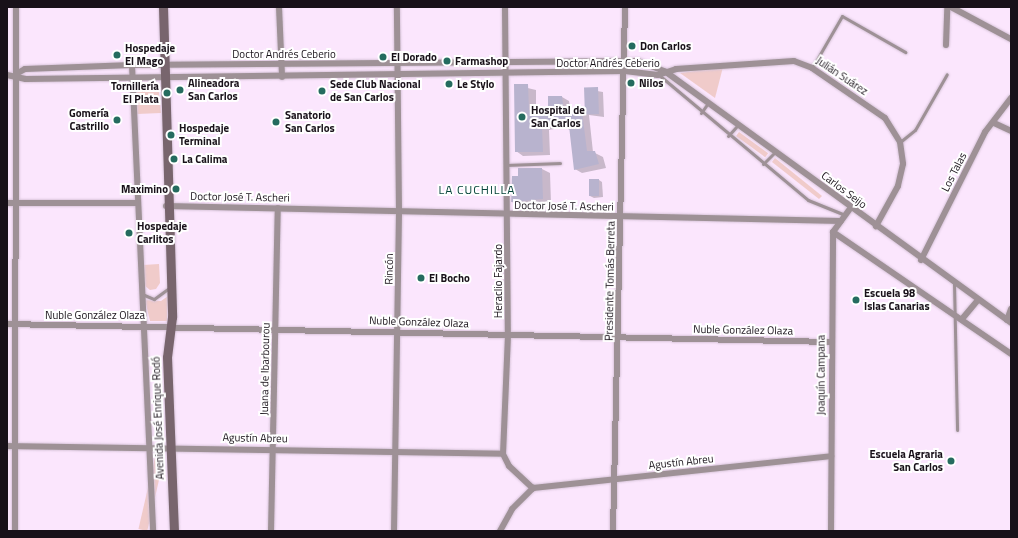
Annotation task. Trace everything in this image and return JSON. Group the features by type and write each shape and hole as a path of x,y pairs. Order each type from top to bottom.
{"street":[{"path":"15,531 17,203 16,7"},
{"name":"Avenida José Enrique Rodó","path":"163,7 166,206 172,325 167,357 174,531"},
{"path":"279,7 282,77"},
{"name":"Rincón","path":"394,531 399,211 399,74 397,7"},
{"name":"Heraclio Fajardo","path":"503,454 508,335 507,63 505,7"},
{"name":"Presidente Tomás Berreta","path":"613,531 619,338 626,7"},
{"path":"946,45 947,7"},
{"path":"951,7 1011,39"},
{"name":"Julián Suárez","path":"666,72 776,60 794,61 812,68 885,118 900,142 903,164 898,186 876,226"},
{"name":"Doctor Andrés Ceberio","path":"16,74 25,69 164,65 625,61 638,61 666,72"},
{"name":"Avenida José Enrique Rodó","path":"132,66 136,203 150,447 152,531"},
{"name":"Doctor Andrés Ceberio","path":"7,74 16,74 26,79 507,74 625,70 658,75 666,72"},
{"name":"Carlos Seijo","path":"666,72 1009,322"},
{"name":"Los Talas","path":"922,260 985,132 994,123 1011,98"},
{"path":"994,123 1011,131"},
{"path":"7,204 136,203"},
{"name":"Doctor José T. Ascheri","path":"166,206 508,215 843,218"},
{"name":"Juana de Ibarbourou","path":"272,531 278,208"},
{"path":"851,208 833,232 1011,354"},
{"name":"Joaquín Campana","path":"831,531 831,342 833,232"},
{"path":"962,319 978,300"},
{"path":"1009,322 1011,309"},
{"name":"Nuble González Olaza","path":"7,324 172,325 619,338 831,342"},
{"name":"Agustín Abreu","path":"7,446 274,448 503,454"},
{"path":"500,531 512,509 533,488 509,466 503,454"},
{"name":"Agustín Abreu","path":"533,488 832,456"}],"lane":[{"path":"812,68 842,16 905,52"},
{"path":"900,142 915,130 947,74"},
{"path":"658,75 728,136 808,200 843,218"},
{"path":"701,113 709,102"},
{"path":"728,136 739,124"},
{"path":"763,164 776,151"},
{"path":"507,165 560,163"},
{"path":"954,283 957,430"},
{"path":"141,293 154,299 170,285"}],"shaded area":[{"path":"723,67 715,98 680,73"},
{"path":"136,82 158,83 161,113 137,114"},
{"path":"739,132 768,153 765,157 736,136"},
{"path":"775,158 822,196 819,199 772,162"},
{"path":"159,264 160,283 156,289 150,290 145,286 143,265"},
{"path":"168,296 167,321 150,321 145,300 161,301"},
{"path":"156,453 165,455 147,531 138,529"}],"building":[{"path":"514,84 528,84 529,110 548,110 548,96 562,96 564,112 582,111 587,151 595,151 599,164 574,170 569,126 562,127 562,122 542,126 543,152 515,152"},
{"path":"584,87 598,87 599,114 585,114"},
{"path":"518,168 542,168 543,199 511,202 512,176 518,176"},
{"path":"589,179 599,179 599,196 589,196"}],"place":[{"name":"Don Carlos","path":"632,46"},
{"name":"Hospedaje El Mago","path":"117,55"},
{"name":"El Dorado","path":"383,57"},
{"name":"Farmashop","path":"447,61"},
{"name":"Nilos","path":"631,83"},
{"name":"Le Stylo","path":"449,84"},
{"name":"Alineadora San Carlos","path":"180,90"},
{"name":"Sede Club Nacional de San Carlos","path":"322,91"},
{"name":"Tornillería El Plata","path":"167,93"},
{"name":"Hospital de San Carlos","path":"522,117"},
{"name":"Gomería Castrillo","path":"117,120"},
{"name":"Sanatorio San Carlos","path":"276,122"},
{"name":"Hospedaje Terminal","path":"171,135"},
{"name":"La Calima","path":"174,159"},
{"name":"Maximino","path":"176,189"},
{"name":"Hospedaje Carlitos","path":"129,233"},
{"name":"El Bocho","path":"421,278"},
{"name":"Escuela 98 Islas Canarias","path":"856,300"},
{"name":"Escuela Agraria San Carlos","path":"951,461"}],"district":[{"name":"LA CUCHILLA","path":"477,190"}]}
